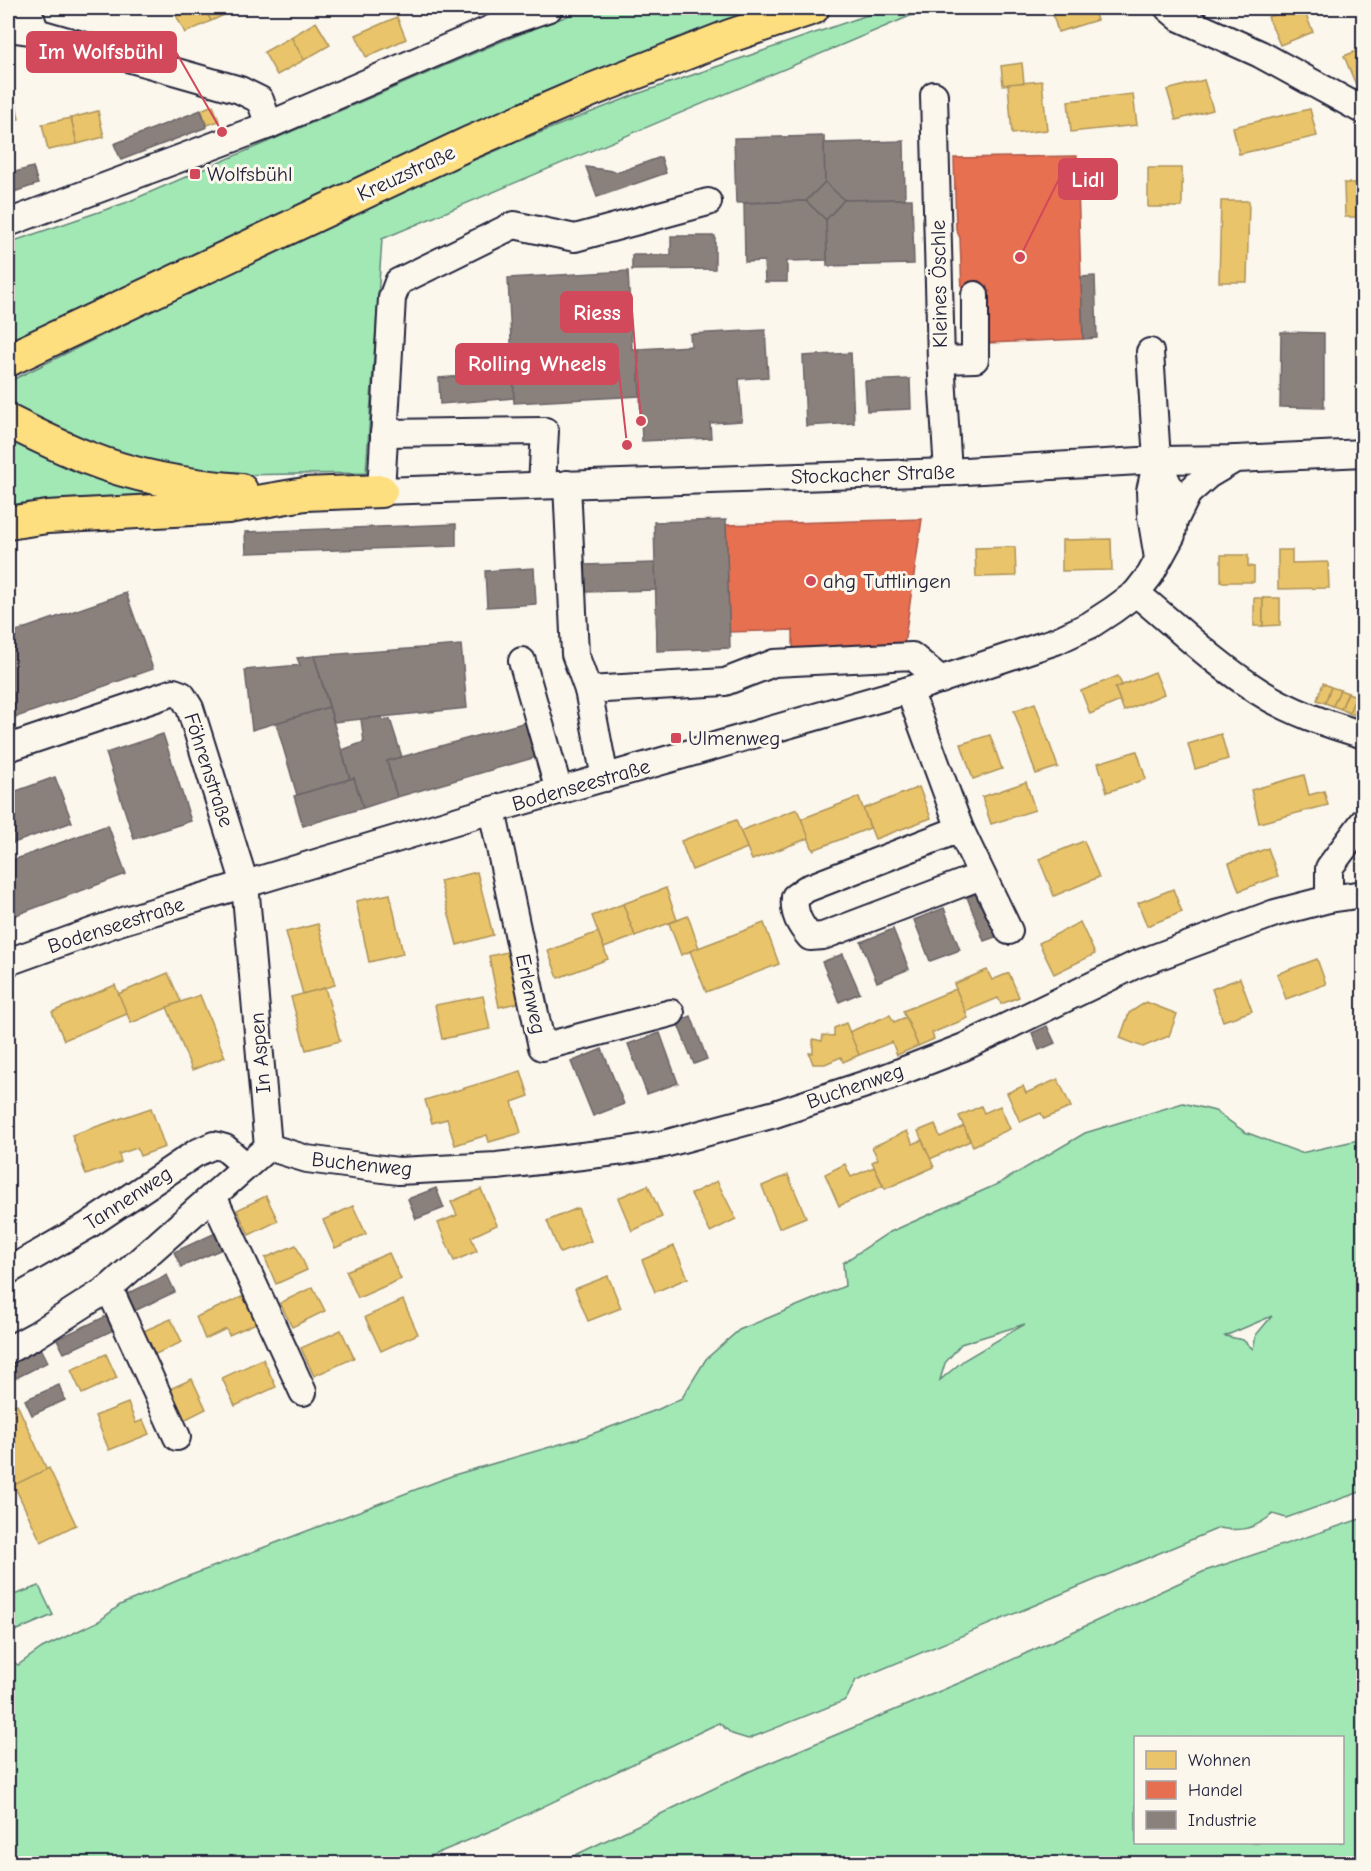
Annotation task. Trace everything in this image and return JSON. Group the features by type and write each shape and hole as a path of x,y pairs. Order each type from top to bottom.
{"main road":[{"name":"Kreuzstraße","path":"14,356 469,143 594,89 730,36 813,8"},
{"path":"8,421 89,458 142,475 201,487 305,494 381,491"},
{"path":"8,523 47,517 228,507 305,494"}],"street":[{"path":"27,8 36,32"},
{"path":"8,223 269,125 500,25 549,8"},
{"path":"1168,8 1180,18 1260,54 1364,111"},
{"path":"8,28 36,32 240,90 260,100 269,125"},
{"name":"Kleines Öschle","path":"934,95 941,360 948,472"},
{"path":"381,491 392,298 398,282 514,225 575,238 708,202"},
{"path":"941,360 975,359 975,296"},
{"path":"1150,352 1157,460 1150,491 1151,516 1158,558"},
{"path":"384,433 545,431 554,484 575,654 588,690 605,778"},
{"name":"Stockacher Straße","path":"381,491 948,472 1157,460 1364,453"},
{"name":"Bodenseestraße","path":"8,962 119,922 492,810 909,690 1056,641 1090,625 1136,593 1150,575 1172,535 1174,521 1188,493 1208,475 1236,459"},
{"path":"1157,460 1170,488 1174,521"},
{"path":"1136,593 1204,653 1259,692 1319,721 1364,735"},
{"path":"588,690 725,682 774,663 912,656 941,680"},
{"path":"522,662 559,791"},
{"path":"909,690 960,829 1009,931"},
{"name":"Föhrenstraße","path":"8,748 174,692 182,695 190,708 245,884"},
{"name":"Erlenweg","path":"492,810 542,1047 671,1013"},
{"path":"1329,898 1329,868 1364,821"},
{"path":"960,829 807,890 795,897 794,908 801,926 810,937 823,936 981,876"},
{"name":"In Aspen","path":"245,884 268,1147"},
{"name":"Buchenweg","path":"268,1147 307,1159 398,1171 497,1166 624,1151 663,1144 775,1114 884,1078 964,1047 1135,965 1275,913 1329,898 1364,894"},
{"name":"Tannenweg","path":"8,1271 87,1226 196,1153 214,1145 225,1148 246,1166"},
{"path":"8,1350 36,1335 109,1288 268,1147"},
{"path":"213,1196 303,1392"},
{"path":"109,1288 177,1437"}],"green space":[{"path":"588,8 774,8 404,158 8,341 8,243 125,203 500,42"},
{"path":"888,8 929,8 382,239 366,473 223,475 148,465 79,440 8,407 8,382 365,206 637,94"},
{"path":"8,438 146,490 150,499 8,512"},
{"path":"1183,1103 1215,1111 1245,1132 1301,1153 1363,1139 1363,1491 1286,1518 1273,1514 1248,1528 1234,1530 1219,1528 856,1680 846,1700 748,1739 732,1734 719,1723 500,1827 414,1863 8,1863 8,1661 11,1660 18,1665 42,1648 99,1621 120,1605 181,1579 454,1475 581,1438 682,1398 706,1359 739,1330 845,1286 843,1263 888,1233 1000,1183 1085,1133","holes":["1272,1316 1256,1335 1253,1349 1243,1340 1225,1336","1025,1324 964,1360 940,1380 945,1363 961,1344"]},
{"path":"1363,1518 1363,1863 559,1863 750,1771 983,1673 1205,1571"},
{"path":"39,1586 53,1615 8,1634 8,1597"}],"building: Wohnen":[{"path":"205,8 211,21 185,33 173,9"},
{"path":"205,8 236,8 237,9 211,21"},
{"path":"1051,8 1093,8 1097,20 1058,32"},
{"path":"1292,8 1303,8 1313,32 1280,45 1268,17"},
{"path":"397,17 406,39 366,57 356,35"},
{"path":"316,22 330,45 304,60 291,37"},
{"path":"291,37 304,60 277,75 264,52"},
{"path":"1364,48 1364,82 1356,85 1344,56"},
{"path":"1022,63 1024,83 1003,85 1001,66"},
{"path":"1204,80 1213,110 1176,120 1167,90"},
{"path":"1042,81 1047,130 1012,134 1008,84"},
{"path":"14,93 19,119 8,122 8,94"},
{"path":"1133,94 1137,125 1071,132 1068,101"},
{"path":"213,105 219,121 207,125 201,110"},
{"path":"1310,109 1317,136 1239,154 1233,127"},
{"path":"98,111 104,137 77,144 71,118"},
{"path":"71,118 77,144 48,150 42,124"},
{"path":"1148,168 1182,168 1182,207 1148,207"},
{"path":"1344,183 1364,183 1364,217 1345,217"},
{"path":"1221,201 1249,201 1247,282 1219,282"},
{"path":"1111,539 1112,570 1062,571 1062,540"},
{"path":"1015,547 1016,576 976,577 975,548"},
{"path":"1278,550 1292,550 1292,563 1328,562 1329,588 1278,589"},
{"path":"1221,555 1248,555 1248,566 1254,567 1254,582 1221,582"},
{"path":"1254,598 1263,598 1263,626 1254,626"},
{"path":"1263,598 1280,598 1280,625 1263,626"},
{"path":"1155,672 1164,694 1124,711 1115,688"},
{"path":"1118,676 1122,685 1115,688 1120,701 1090,714 1081,691"},
{"path":"1323,683 1331,687 1325,703 1317,700"},
{"path":"1331,687 1340,690 1333,706 1325,703"},
{"path":"1340,690 1348,693 1341,709 1333,706"},
{"path":"1348,693 1356,696 1349,713 1341,709"},
{"path":"1356,696 1364,699 1358,716 1349,713"},
{"path":"1035,703 1058,767 1036,774 1014,711"},
{"path":"1221,734 1228,759 1195,769 1188,744"},
{"path":"990,735 1002,769 973,779 961,744"},
{"path":"1137,751 1146,779 1107,792 1098,763"},
{"path":"1304,775 1309,795 1324,791 1328,805 1259,823 1251,790"},
{"path":"1026,782 1035,810 991,824 982,797"},
{"path":"919,787 931,818 875,839 863,809"},
{"path":"859,797 870,828 813,850 801,819"},
{"path":"797,809 809,838 752,860 740,831"},
{"path":"736,820 747,848 692,870 681,841"},
{"path":"1084,841 1099,877 1054,896 1039,859"},
{"path":"1268,848 1278,876 1239,891 1229,863"},
{"path":"477,872 493,935 457,945 440,881"},
{"path":"666,888 677,920 635,936 623,904"},
{"path":"1173,889 1182,912 1147,926 1138,903"},
{"path":"390,894 403,954 369,962 356,901"},
{"path":"623,904 635,936 604,948 592,916"},
{"path":"688,916 699,948 681,955 669,923"},
{"path":"1080,922 1095,954 1054,974 1039,943"},
{"path":"764,923 779,964 706,992 690,951"},
{"path":"318,924 335,985 303,994 286,932"},
{"path":"598,932 608,959 558,978 548,951"},
{"path":"512,951 522,1002 499,1007 489,956"},
{"path":"1317,959 1326,984 1286,999 1277,974"},
{"path":"987,970 992,980 1009,973 1019,997 1001,1004 998,998 965,1012 954,984"},
{"path":"168,973 181,1002 131,1023 118,994"},
{"path":"1240,978 1252,1011 1223,1021 1212,989"},
{"path":"115,985 127,1014 64,1040 52,1012"},
{"path":"325,988 340,1041 306,1050 291,997"},
{"path":"956,989 968,1018 932,1033 934,1039 918,1046 903,1011"},
{"path":"200,995 225,1057 192,1070 167,1007"},
{"path":"483,996 490,1029 442,1039 435,1005"},
{"path":"1146,1002 1177,1014 1169,1036 1143,1047 1120,1038 1129,1013"},
{"path":"890,1015 894,1022 906,1017 918,1046 897,1055 892,1042 859,1055 849,1032"},
{"path":"846,1023 859,1055 843,1062 841,1057 825,1064 813,1064 809,1053 813,1053 813,1039 822,1041 823,1035 834,1036 834,1028"},
{"path":"521,1071 529,1096 512,1102 521,1133 489,1142 487,1135 455,1145 447,1119 432,1123 425,1100"},
{"path":"1058,1079 1071,1107 1044,1119 1041,1113 1020,1122 1007,1093 1023,1086 1026,1093"},
{"path":"981,1106 984,1113 1000,1106 1010,1129 973,1146 959,1116"},
{"path":"151,1108 165,1147 140,1156 137,1148 119,1154 121,1162 86,1175 72,1135"},
{"path":"935,1124 940,1137 964,1126 970,1141 930,1159 918,1131"},
{"path":"907,1131 913,1144 922,1140 934,1167 885,1189 872,1162 878,1159 872,1147"},
{"path":"845,1164 851,1177 874,1167 883,1186 839,1206 825,1174"},
{"path":"788,1175 806,1217 779,1228 762,1186"},
{"path":"717,1181 736,1219 710,1232 691,1194"},
{"path":"648,1185 662,1217 632,1231 618,1198"},
{"path":"481,1189 497,1225 471,1237 477,1251 454,1261 438,1223 457,1215 451,1202"},
{"path":"266,1196 278,1221 249,1235 237,1210"},
{"path":"353,1206 366,1234 335,1248 323,1220"},
{"path":"578,1208 591,1241 560,1253 547,1221"},
{"path":"296,1245 307,1270 276,1284 265,1258"},
{"path":"674,1246 688,1278 655,1292 642,1260"},
{"path":"389,1253 401,1279 358,1298 346,1271"},
{"path":"608,1276 621,1308 588,1321 575,1289"},
{"path":"313,1287 325,1311 292,1327 280,1303"},
{"path":"244,1296 256,1323 229,1335 226,1329 205,1339 196,1317"},
{"path":"403,1300 418,1334 381,1351 365,1317"},
{"path":"171,1319 182,1342 147,1358 137,1334"},
{"path":"341,1330 354,1358 314,1376 301,1348"},
{"path":"106,1354 117,1378 82,1394 71,1370"},
{"path":"263,1359 276,1387 235,1406 222,1378"},
{"path":"192,1379 206,1409 180,1422 165,1391"},
{"path":"128,1403 136,1423 143,1420 149,1434 109,1450 95,1416"},
{"path":"17,1404 47,1470 11,1487 8,1480 8,1409"},
{"path":"49,1468 76,1525 41,1542 14,1485"}],"building: Handel":[{"path":"1077,156 1083,339 988,343 986,294 962,293 960,238 956,229 954,158"},
{"path":"922,519 904,645 793,649 793,630 729,632 726,525"}],"building: Industrie":[{"path":"201,110 207,127 121,160 114,144"},
{"path":"824,136 825,182 806,201 736,203 734,138"},
{"path":"904,141 905,199 844,200 825,182 824,143"},
{"path":"661,157 666,173 597,197 586,167 619,172"},
{"path":"33,167 38,184 8,194 8,174"},
{"path":"825,182 844,200 826,220 806,201"},
{"path":"912,199 914,264 827,266 826,220 844,200"},
{"path":"806,201 826,220 827,260 787,261 787,282 765,282 764,261 745,262 744,203"},
{"path":"671,236 715,236 715,269 632,270 632,255 671,255"},
{"path":"628,271 632,349 638,349 640,396 514,403 508,278"},
{"path":"1095,276 1097,338 1083,339 1081,277"},
{"path":"1358,283 1364,283 1364,411 1361,411"},
{"path":"765,330 768,377 739,379 742,421 710,423 711,438 642,441 638,349 691,346 690,334"},
{"path":"1281,332 1324,333 1324,408 1280,407"},
{"path":"851,353 854,423 806,426 803,356"},
{"path":"513,372 514,398 440,404 439,378"},
{"path":"910,379 911,409 867,411 865,381"},
{"path":"726,520 730,648 657,651 654,522"},
{"path":"456,524 456,546 246,553 245,532"},
{"path":"655,563 656,590 584,592 583,565"},
{"path":"534,568 536,604 487,607 485,571"},
{"path":"126,593 153,669 8,720 8,634"},
{"path":"461,645 467,708 334,722 314,656"},
{"path":"314,656 329,707 252,730 245,670 300,665 297,658"},
{"path":"329,707 350,779 297,795 276,723"},
{"path":"382,717 383,721 390,719 402,757 387,761 397,797 363,808 354,778 350,779 342,750 364,742 361,719"},
{"path":"530,721 540,756 397,797 387,761"},
{"path":"163,734 191,821 134,839 106,753"},
{"path":"55,777 72,822 8,845 8,794"},
{"path":"354,778 363,808 303,826 294,796"},
{"path":"108,825 126,874 8,918 8,862"},
{"path":"982,892 998,936 984,941 967,897"},
{"path":"944,908 960,950 930,961 914,920"},
{"path":"893,929 909,969 877,982 861,942"},
{"path":"843,954 860,993 839,1002 822,962"},
{"path":"691,1016 707,1059 694,1064 677,1022"},
{"path":"1047,1026 1055,1043 1039,1050 1032,1033"},
{"path":"660,1033 678,1083 647,1094 628,1044"},
{"path":"602,1049 624,1104 593,1116 571,1062"},
{"path":"436,1188 444,1208 416,1219 408,1199"},
{"path":"222,1230 229,1246 181,1267 174,1252"},
{"path":"167,1275 175,1292 128,1314 120,1297"},
{"path":"111,1314 118,1328 64,1353 57,1339"},
{"path":"41,1348 48,1362 8,1382 8,1365"},
{"path":"59,1385 65,1400 32,1415 25,1400"}],"place":[{"name":"Im Wolfsbühl","path":"222,132"},
{"name":"Wolfsbühl","path":"195,174"},
{"name":"Lidl","path":"1020,257"},
{"name":"Riess","path":"641,421"},
{"name":"Rolling Wheels","path":"627,445"},
{"name":"ahg Tuttlingen","path":"811,581"},
{"name":"Ulmenweg","path":"676,738"}]}
